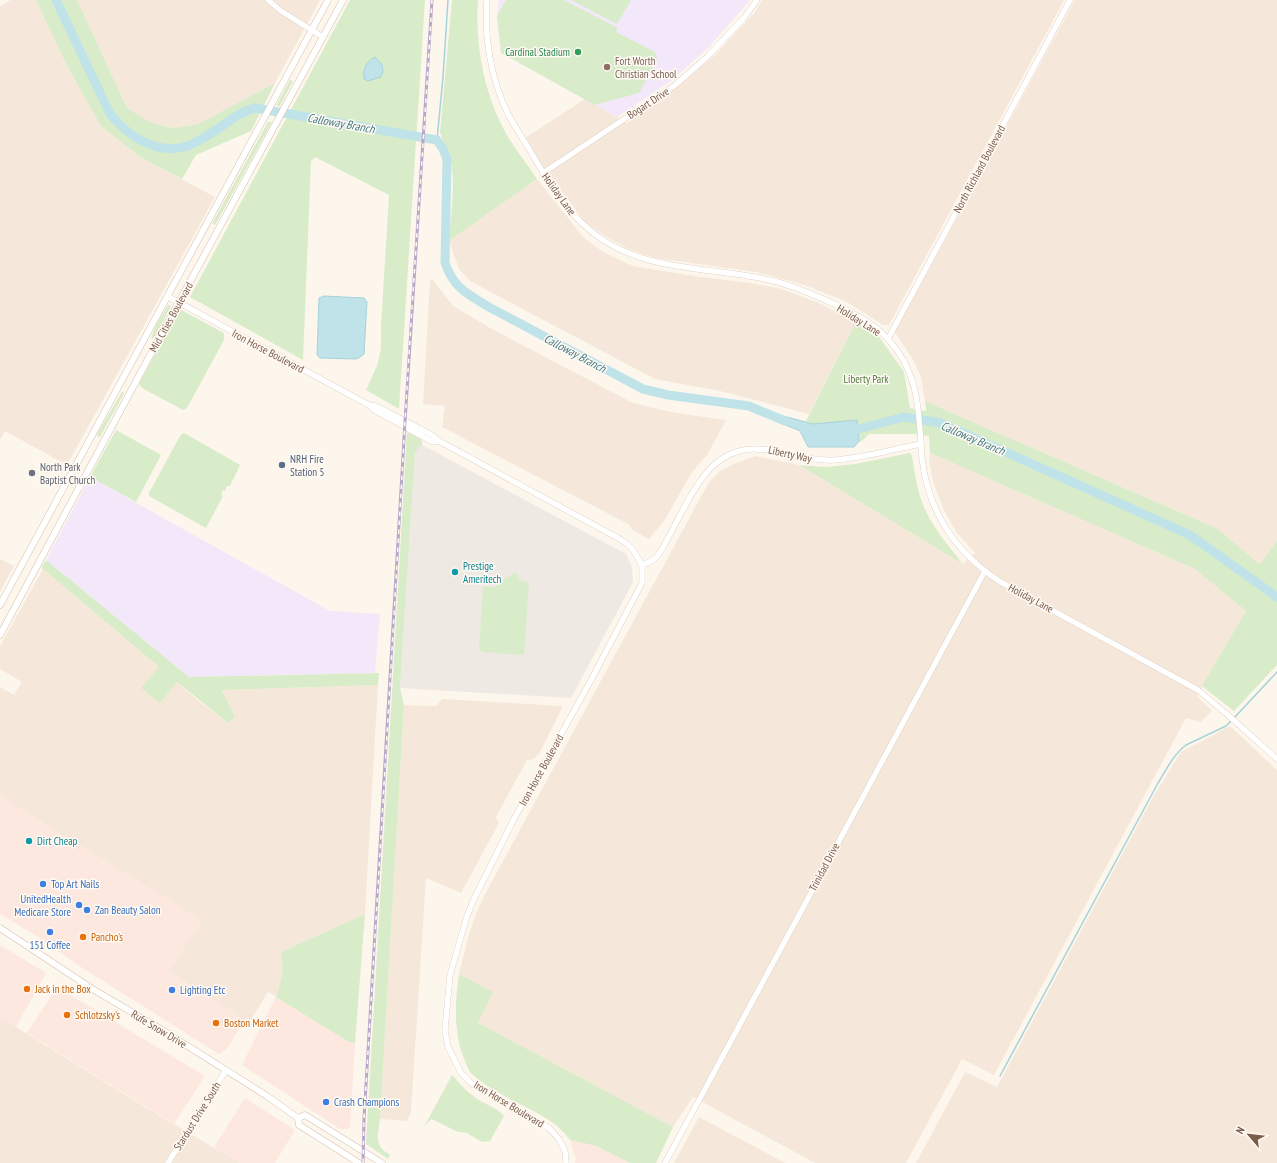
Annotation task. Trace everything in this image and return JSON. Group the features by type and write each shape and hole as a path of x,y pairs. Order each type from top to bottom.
{"main road":[{"name":"Mid Cities Boulevard","path":"0,605 328,0"},
{"name":"Mid Cities Boulevard","path":"0,635 343,0"},
{"path":"42,527 55,533"},
{"name":"Rufe Snow Drive","path":"0,928 94,990 267,1096 298,1118 299,1125 359,1163"},
{"name":"Rufe Snow Drive","path":"298,1118 305,1115 382,1163"}],"street":[{"path":"268,0 281,12 323,36"},
{"name":"Holiday Lane","path":"487,0 487,23 492,69 508,113 543,173 568,209 582,223 602,239 617,248 640,258 657,263 757,278 780,283 812,294 853,314 875,328 888,339 909,371 917,394 926,482 937,514 956,543 972,561 999,581 1198,690 1230,716 1277,760"},
{"name":"Bogart Drive","path":"543,173 674,86 707,57 744,18 757,0"},
{"name":"North Richland Boulevard","path":"888,339 1070,0"},
{"name":"Iron Horse Boulevard","path":"167,296 369,405 374,410 433,442 439,441 618,538 633,550 642,565 642,583 596,671 514,819 474,899 467,916 450,975 445,1030 448,1047 461,1073 488,1094 549,1128 559,1139 565,1151 566,1163"},
{"name":"Liberty Way","path":"642,565 657,556 705,474 717,462 733,453 746,449 762,448 810,459 835,460 858,457 922,444"},
{"name":"Trinidad Drive","path":"665,1163 985,571"},
{"name":"Stardust Drive South","path":"168,1163 226,1070"}],"shaded area":[{"path":"11,0 36,0 65,62 101,126 140,157 215,197 67,465 5,431 0,440 0,6"},
{"path":"77,0 320,0 275,83 198,124 174,128 152,123 127,108"},
{"name":"Fort Worth Christian School","path":"499,0 750,0 709,47 671,81 617,117 501,53 497,16"},
{"path":"762,0 1064,0 889,325 883,325 847,302 805,285 756,272 655,258 628,249 605,236 585,222 541,164 525,138 585,99 627,123 680,85 715,55 755,12"},
{"path":"1075,0 1277,0 1277,540 1260,566 1218,529 925,401 921,377 915,363 895,332"},
{"path":"537,179 584,238 603,252 633,266 782,289 819,303 856,322 809,414 720,391 655,379 470,281 459,269 449,241"},
{"path":"430,280 433,280 453,306 490,328 633,403 676,413 726,420 707,455 692,472 666,518 649,539 632,530 630,525 442,427 445,406 423,404"},
{"path":"422,445 626,554 632,568 633,582 571,698 400,688 415,452"},
{"path":"930,453 1195,569 1246,611 1197,696 1212,711 1201,722 1186,718 994,1075 962,1059 906,1163 815,1163 693,1097 673,1127 477,1023 469,979 459,974 468,937 476,914 484,896 709,482 720,471 736,463 756,456 799,465 963,564 975,553 956,532 944,510 934,485 929,462"},
{"path":"90,477 330,611 380,614 375,673 189,677 46,560"},
{"path":"0,559 14,566 0,592"},
{"path":"43,569 200,702 228,723 235,717 222,690 378,685 365,914 281,952 283,962 281,984 276,997 268,992 249,1023 169,971 201,920 0,796 0,687 14,695 22,682 0,669 0,646"},
{"path":"442,699 562,706 562,708 539,754 533,759 527,760 496,817 499,823 461,893 426,878 411,1112 407,1121 380,1119 404,705 436,706"},
{"path":"1230,726 1277,770 1277,1163 916,1163 965,1072 997,1087 1153,797 1181,752"},
{"path":"0,796 202,920 169,971 245,1020 226,1050 219,1054 0,914"},
{"path":"0,945 46,973 16,1027 0,1018"},
{"path":"57,987 205,1076 174,1124 27,1033"},
{"path":"276,997 349,1041 355,1043 350,1127 348,1129 340,1129 242,1065"},
{"path":"0,1018 150,1110 240,1163 0,1163"},
{"path":"245,1098 295,1130 275,1163 240,1163 214,1147"},
{"path":"699,1117 785,1163 674,1163"},
{"path":"570,1140 596,1146 630,1163 575,1163 576,1159"}],"green space":[{"path":"36,0 77,0 127,108 152,123 174,128 198,124 275,83 251,131 196,155 182,179 140,157 101,126 65,62"},
{"path":"350,0 425,0 399,409 366,390 377,366 381,349 389,195 315,157 311,161 303,360 190,297"},
{"path":"452,0 478,0 477,16 479,49 490,98 507,135 537,179 449,241 453,178 449,154 440,132"},
{"name":"Cardinal Stadium","path":"506,0 564,0 618,28 616,32 655,52 657,59 639,93 595,105 501,53 497,16"},
{"path":"571,0 631,0 617,24"},
{"path":"290,80 293,81 280,106 276,106"},
{"path":"268,122 272,122 215,225 213,224 213,222"},
{"path":"168,305 171,306 154,339 151,338 156,325"},
{"path":"181,310 224,333 224,340 187,408 183,410 142,388 139,384 177,314"},
{"name":"Liberty Park","path":"856,322 880,338 904,372 910,408 926,411 925,401 1218,529 1260,565 1277,540 1277,665 1234,711 1202,686 1246,611 1195,569 930,453 929,436 913,434 869,434 862,441 857,443 859,440 857,420 813,424 806,421"},
{"path":"122,392 124,392 123,395 100,437 97,436 97,434"},
{"path":"116,430 161,455 136,502 90,477"},
{"path":"407,432 422,440 422,445 415,452 400,688 404,705 378,1135 381,1148 390,1155 388,1159 366,1144"},
{"path":"183,433 240,465 230,486 227,486 225,491 223,490 221,495 223,496 206,528 149,496 149,493"},
{"path":"910,453 912,456 916,482 924,507 932,523 963,564 799,465 827,467 855,464"},
{"path":"46,560 189,677 379,673 378,685 222,690 235,717 228,723 177,682 160,703 141,688 159,667 41,568"},
{"path":"515,572 522,582 529,582 524,655 484,652 479,650 483,587 494,587"},
{"path":"365,914 355,1043 349,1042 276,997 282,975 281,952"},
{"path":"459,974 493,992 478,1023 673,1127 656,1163 630,1163 596,1146 570,1140 560,1128 549,1120 496,1091 470,1072 466,1065 458,1040 456,1007"},
{"path":"452,1075 473,1096 504,1116 490,1141 482,1142 467,1133 458,1132 431,1119 424,1127"}],"water":[{"path":"375,57 382,65 383,72 381,77 368,81 364,79 364,72 367,63"},
{"path":"324,296 364,298 367,302 364,354 359,358 320,358 317,355 319,298"},
{"path":"776,414 813,424 857,420 859,441 854,447 808,447 800,431 774,420"}],"waterway":[{"name":"Calloway Branch","path":"56,0 110,114 125,130 144,142 165,148 188,146 210,134 237,116 255,108 437,140 447,159 445,263 452,278 462,289 487,306 643,389 668,395 749,406 785,421"},
{"path":"437,140 448,0"},
{"name":"Calloway Branch","path":"847,432 904,417 941,423 1190,535 1277,597"},
{"path":"1234,718 1277,672"},
{"path":"1000,1076 1170,762 1186,745 1226,726 1231,721"}],"railway":[{"path":"363,1163 364,1119 408,369 432,0"}],"place":[{"name":"Cardinal Stadium","path":"578,52"},
{"name":"Fort Worth Christian School","path":"607,67"},
{"name":"NRH Fire Station 5","path":"282,465"},
{"name":"North Park Baptist Church","path":"32,473"},
{"name":"Prestige Ameritech","path":"455,572"},
{"name":"Dirt Cheap","path":"29,841"},
{"name":"Top Art Nails","path":"43,884"},
{"name":"UnitedHealth Medicare Store","path":"79,905"},
{"name":"Zan Beauty Salon","path":"87,910"},
{"name":"151 Coffee","path":"50,932"},
{"name":"Pancho's","path":"83,937"},
{"name":"Jack in the Box","path":"27,989"},
{"name":"Lighting Etc","path":"172,990"},
{"name":"Schlotzsky's","path":"67,1015"},
{"name":"Boston Market","path":"216,1023"},
{"name":"Crash Champions","path":"326,1102"}]}
